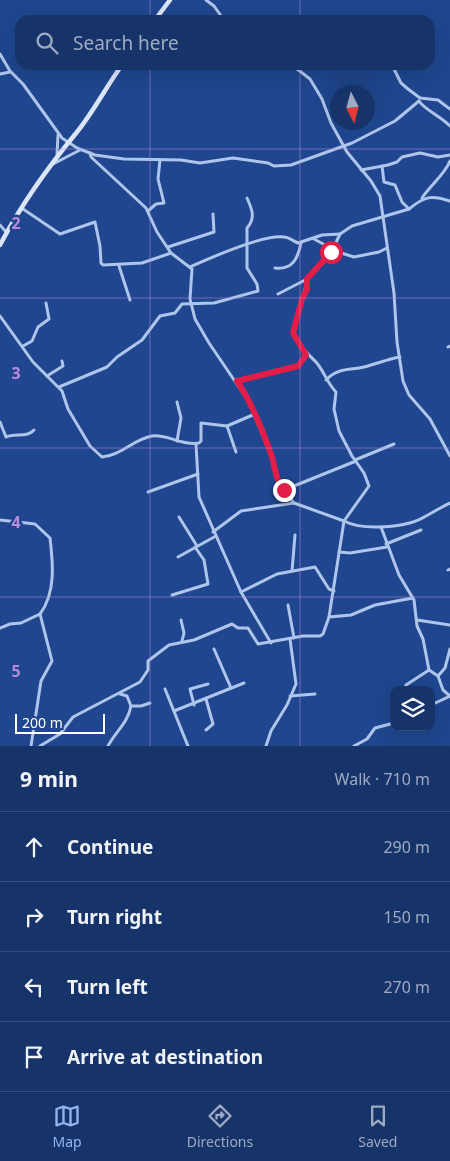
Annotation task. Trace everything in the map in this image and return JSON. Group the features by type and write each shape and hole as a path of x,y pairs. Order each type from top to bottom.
{"street":[{"path":"159,15 170,0"},
{"path":"206,0 214,6 220,15"},
{"path":"0,54 2,61 10,72 23,84 58,134 67,142 83,151"},
{"path":"0,245 57,154 77,131 119,70"},
{"path":"298,70 310,79 322,99 331,123 344,145 361,170 377,188 383,218 400,357 406,390 430,419 450,456"},
{"path":"394,70 401,83 418,101 450,126"},
{"path":"0,74 10,72"},
{"path":"52,164 77,150 124,158 200,163 233,158 278,166 291,165 344,145 395,121 418,101 438,100 450,109"},
{"path":"57,154 58,134"},
{"path":"90,153 91,157 148,211 157,232 171,253 192,269 189,286 195,319 209,343 237,381 255,414 280,486 294,503"},
{"path":"361,170 398,162 402,157 420,153 438,157 450,155"},
{"path":"148,211 156,204 164,204 158,179 160,160"},
{"path":"189,267 230,248 279,236 301,243 322,235 340,234 357,224 409,209 422,199 434,180 447,168 450,161"},
{"path":"382,166 384,182 395,185 402,202 409,209"},
{"path":"422,199 435,197 450,201"},
{"path":"58,387 107,367 117,357 142,340 160,316 174,313 182,304 214,303 258,291 257,284 247,268 247,228 251,223 253,211 247,198"},
{"path":"23,209 60,234 95,222 101,251 101,263 103,265 119,266 142,263 171,253"},
{"path":"167,247 214,232 213,214"},
{"path":"0,225 7,233"},
{"path":"278,294 307,279 319,269 333,249 340,234"},
{"path":"314,238 333,249 354,256 379,252 387,248"},
{"path":"275,268 288,267 293,263 300,255 301,243"},
{"path":"119,266 130,300"},
{"path":"40,746 60,734 72,717 140,682 148,670 148,661 169,645 194,640 232,624 238,628 248,628 258,644 320,636 323,634 334,591 344,521 369,486 364,472 355,461 339,431 334,409 338,394 326,380 317,363 306,355 293,333 302,299 307,289 307,279"},
{"path":"23,346 32,341 38,327 49,319 46,304"},
{"path":"0,316 33,362 58,387 90,446 99,456 107,456 150,437 160,436 196,444 201,441 201,424 227,426 255,414"},
{"path":"237,381 298,366 306,355"},
{"path":"326,380 344,369 364,367 400,357"},
{"path":"47,376 63,366 62,361"},
{"path":"176,402 181,418 177,441"},
{"path":"0,422 6,437 26,435 34,430"},
{"path":"227,426 236,452"},
{"path":"196,444 199,497 241,592 271,643"},
{"path":"284,490 394,444"},
{"path":"148,492 198,474"},
{"path":"178,557 215,534 241,511 294,503 352,525 381,527 414,521 450,503"},
{"path":"172,595 208,584 204,560 179,518"},
{"path":"0,520 32,523 50,538 53,567 48,604 40,614 21,624 10,624 0,628"},
{"path":"381,527 399,575 413,598 418,620 417,626 429,661 429,670"},
{"path":"339,552 357,552 387,546 421,530"},
{"path":"292,571 295,535"},
{"path":"241,592 273,575 316,567 330,590 334,591"},
{"path":"329,616 351,615 375,605 413,598"},
{"path":"266,746 271,731 287,705 296,684 288,605"},
{"path":"31,746 41,681 52,661 40,614"},
{"path":"181,620 184,632 182,641"},
{"path":"418,620 450,625"},
{"path":"214,649 231,688"},
{"path":"435,703 450,696 443,690 437,678 445,668 450,649"},
{"path":"429,670 438,676"},
{"path":"406,686 429,670"},
{"path":"174,711 194,705 244,683"},
{"path":"194,705 190,689 208,684"},
{"path":"165,689 188,746"},
{"path":"108,746 112,736 125,724 131,706 127,696 119,694"},
{"path":"290,696 314,694"},
{"path":"206,699 213,724 212,727 206,730"},
{"path":"131,706 142,706 150,702"},
{"path":"354,746 367,739 375,728 390,724"}],"route":[{"path":"284,490 280,486 271,456 250,402 237,381 298,366 302,363 306,355 293,333 298,322 300,305 303,294 307,289 307,279 319,269 322,262 331,252"}]}
